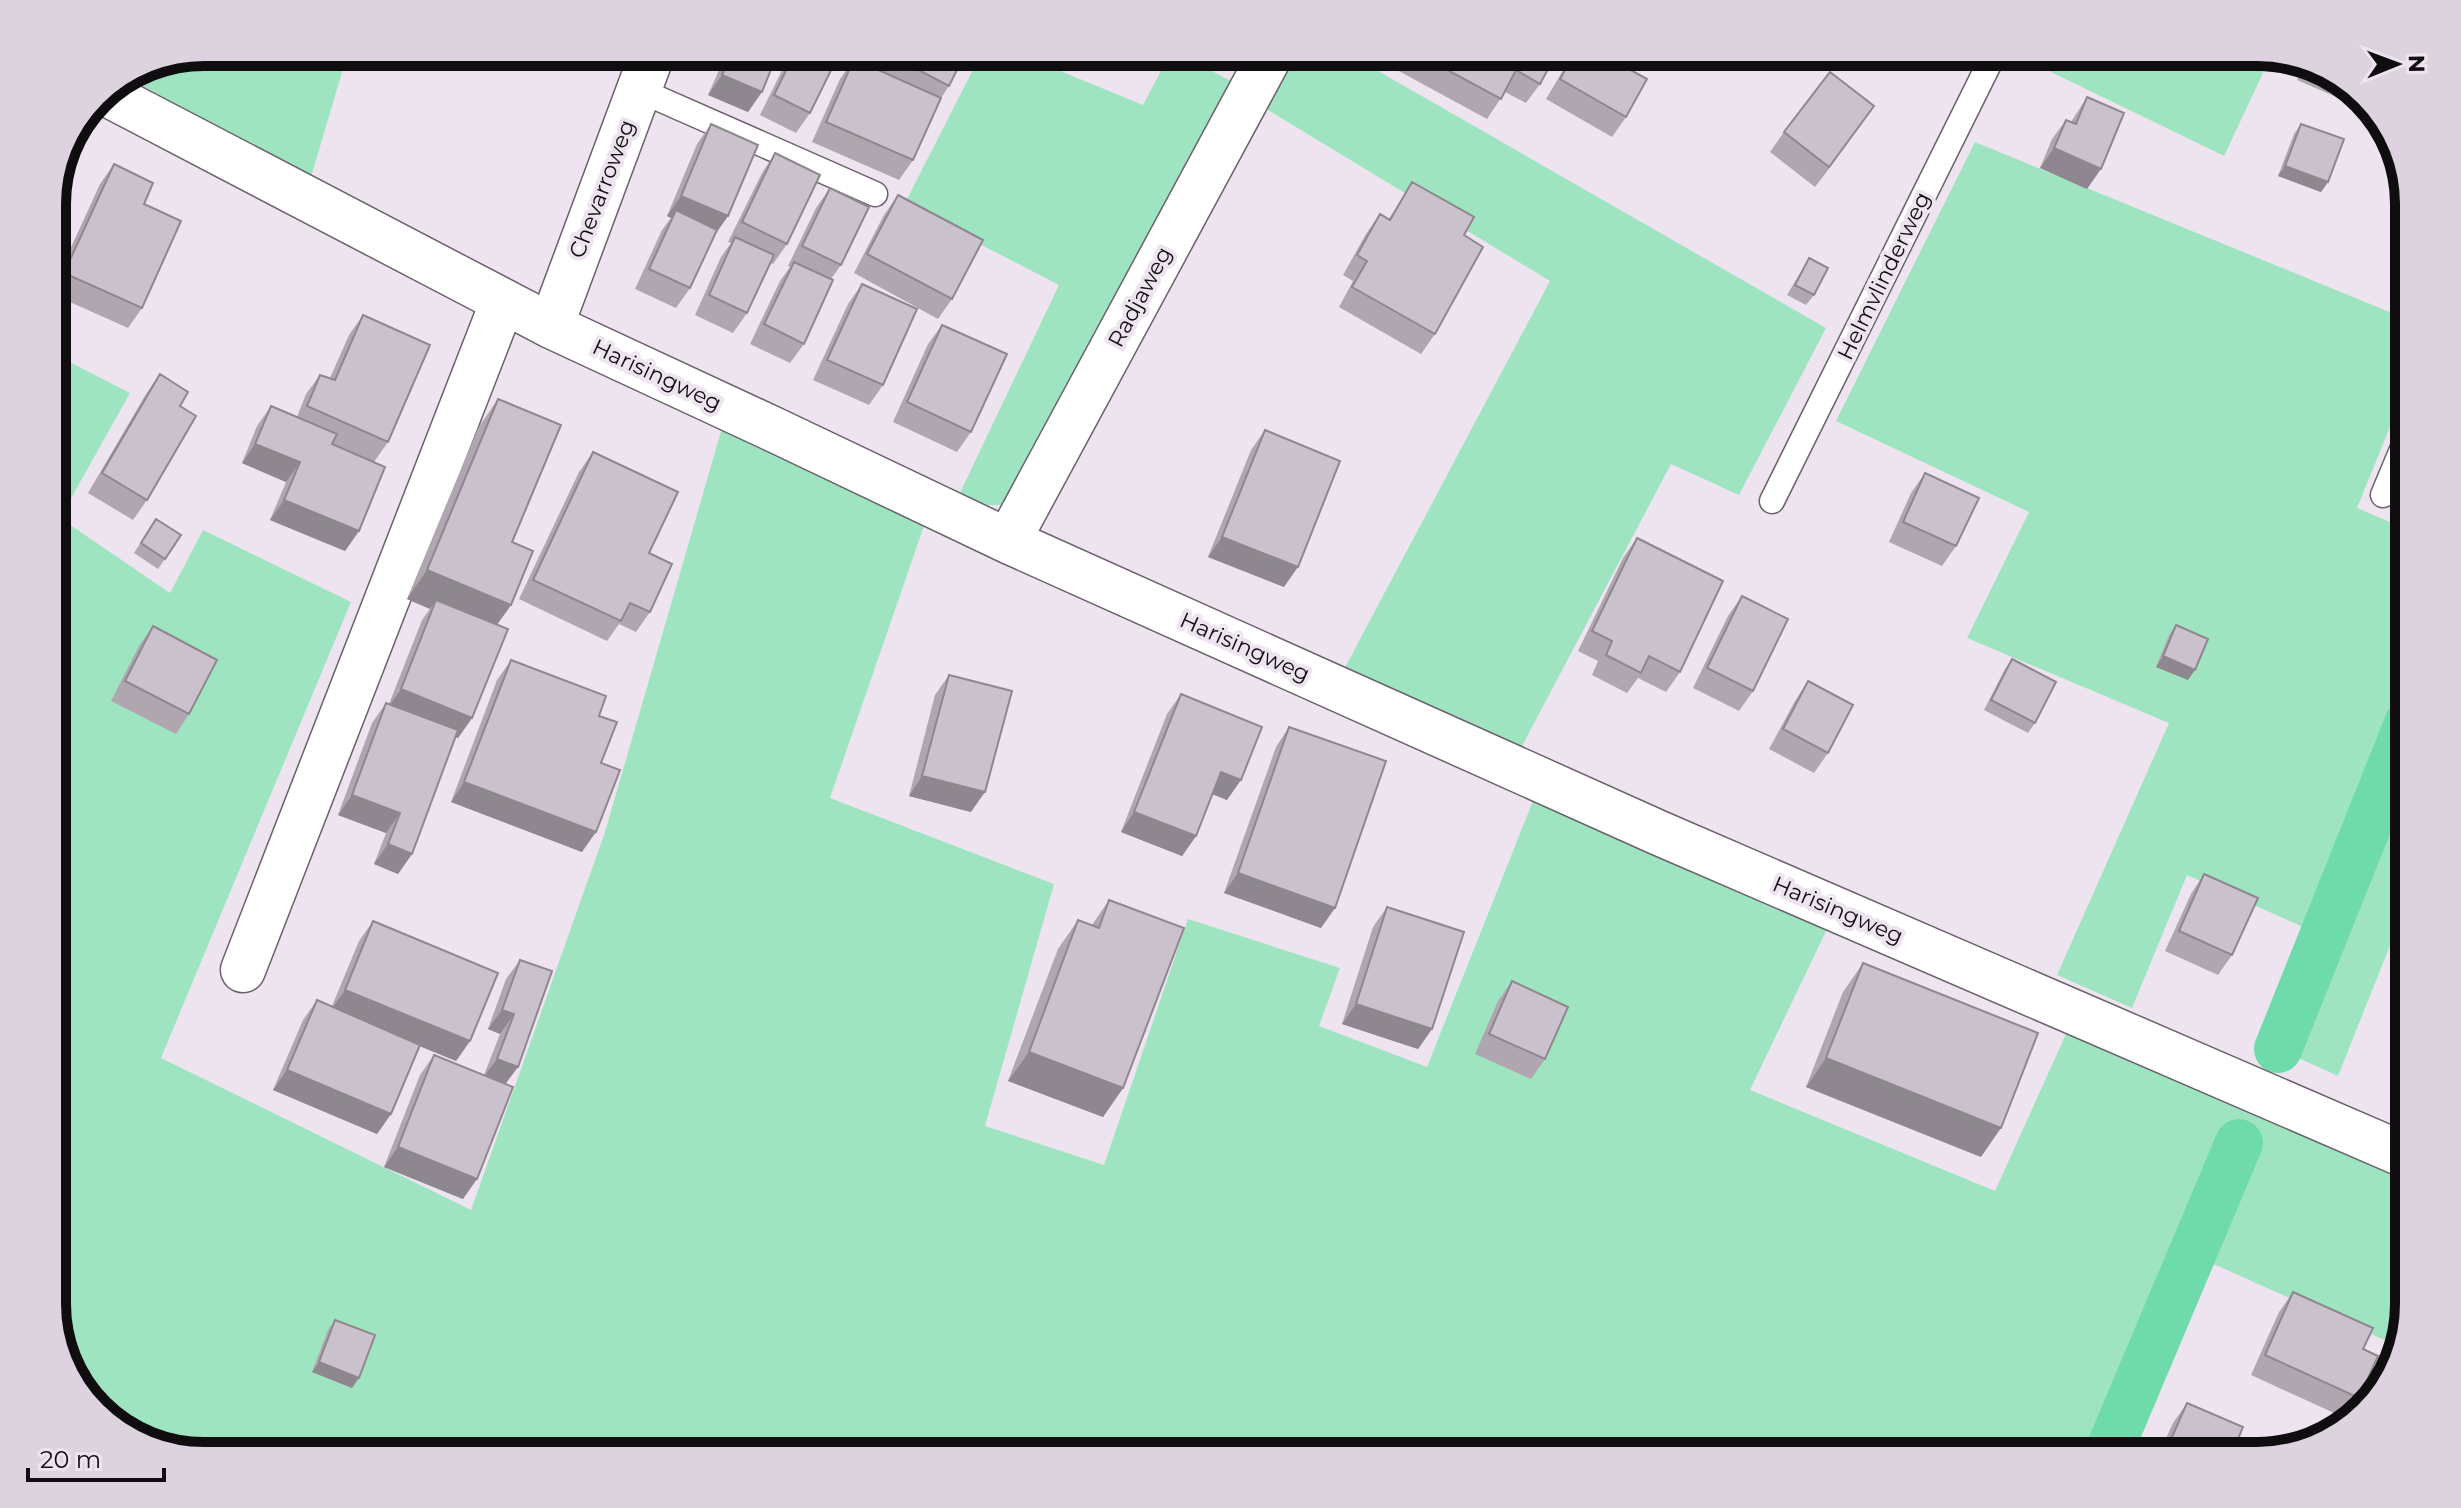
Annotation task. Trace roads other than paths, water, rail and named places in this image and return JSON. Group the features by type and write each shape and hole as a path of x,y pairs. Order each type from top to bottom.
{"street":[{"name":"Radjaweg","path":"1008,541 1264,66"},
{"name":"Chevarroweg","path":"551,326 646,71"},
{"name":"Harisingweg","path":"115,98 551,326 1008,541 1674,839 2395,1151"},
{"path":"243,970 503,301"}],"lane":[{"name":"Helmvlinderweg","path":"1772,501 1988,66"},
{"path":"646,71 875,194"},
{"path":"2383,495 2395,466"}],"waterway":[{"path":"2278,1049 2395,757"},
{"path":"2113,1442 2239,1143"}]}
